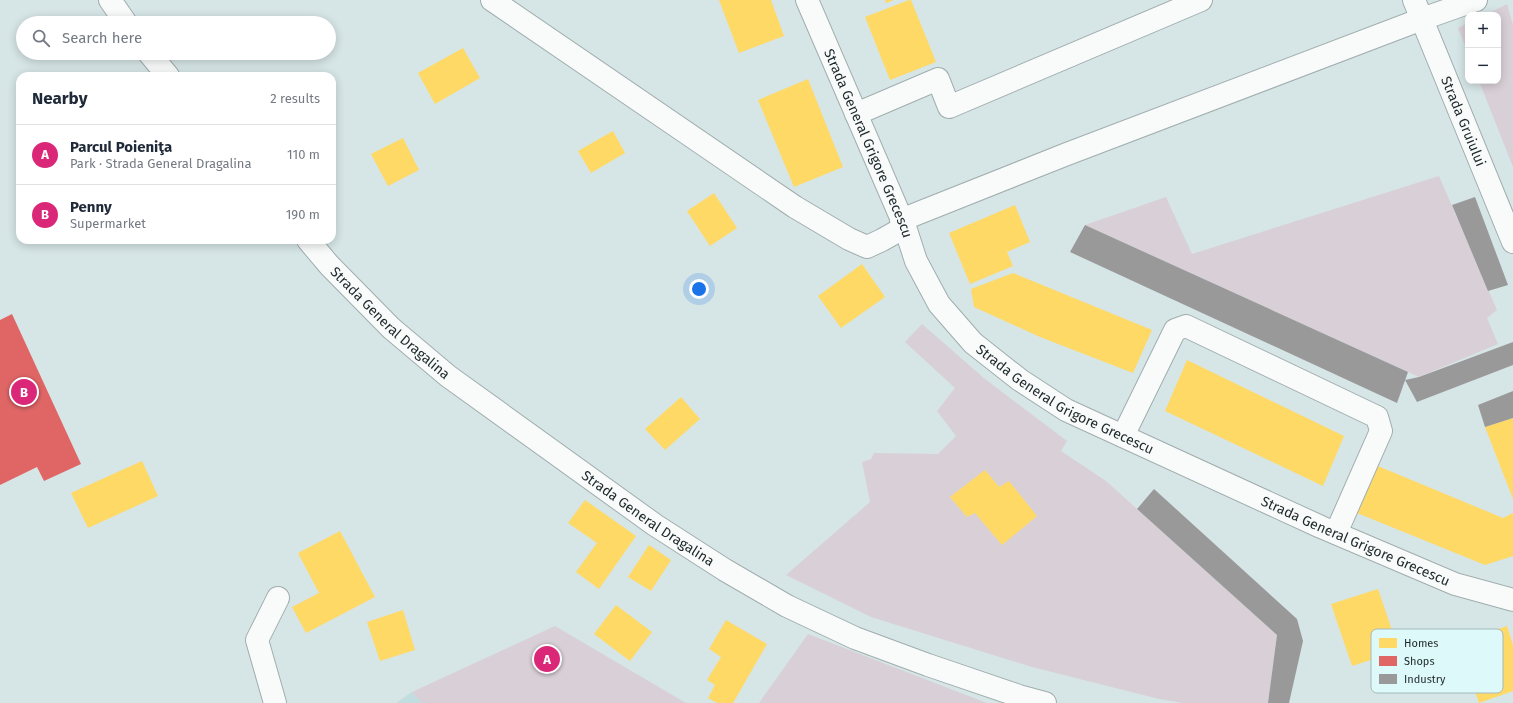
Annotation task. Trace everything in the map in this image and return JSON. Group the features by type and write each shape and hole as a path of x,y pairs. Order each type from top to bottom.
{"street":[{"path":"110,0 121,16"},
{"path":"492,0 795,207 849,239 867,247 882,240 903,223 1418,10 1476,0"},
{"name":"Strada General Grigore Grecescu","path":"807,0 903,223 916,261 940,304 973,343 1020,380 1066,410 1336,534 1455,584 1513,600"},
{"path":"856,114 938,79 949,107 1201,0"},
{"name":"Strada Gruiului","path":"1418,10 1513,242"},
{"path":"155,60 165,72"},
{"name":"Strada General Dragalina","path":"312,244 391,328 448,376 655,525 725,570 787,606 855,638 928,665 1019,696 1045,703"},
{"path":"1123,436 1175,330 1186,326 1378,417 1381,432 1336,534"},
{"path":"274,703 257,640 278,598"}],"shaded area":[{"path":"1507,4 1513,25 1513,167 1480,84 1501,84 1501,12 1491,12"},
{"path":"1465,24 1465,46 1458,28"},
{"path":"1439,176 1497,310 1487,318 1498,344 1419,377 1085,225 1166,197 1192,254"},
{"path":"922,324 985,379 1067,441 1061,451 1106,481 1277,635 1268,703 1183,703 1159,699 1032,667 871,617 786,575 870,502 862,462 871,459 874,453 938,454 956,436 937,411 955,388 905,342"},
{"path":"555,626 686,703 422,703 412,692"},
{"path":"808,634 987,703 759,703"},
{"path":"412,692 422,703 396,703"}],"building: Homes":[{"path":"719,0 771,0 784,36 739,53"},
{"path":"885,0 894,0 886,3"},
{"path":"911,0 936,62 890,80 865,17"},
{"path":"463,48 480,78 435,104 418,73"},
{"path":"808,79 843,167 794,187 758,100"},
{"path":"613,131 625,153 591,173 578,151"},
{"path":"403,138 419,170 388,186 371,154"},
{"path":"714,193 737,228 710,246 687,211"},
{"path":"1015,205 1030,242 1007,252 1013,266 970,284 949,233"},
{"path":"862,264 885,297 841,328 818,296"},
{"path":"1013,273 1152,330 1133,373 1040,337 974,307 971,289"},
{"path":"1187,360 1344,436 1323,486 1165,411"},
{"path":"681,397 700,419 665,450 645,429"},
{"path":"1513,418 1513,499 1485,427"},
{"path":"142,461 158,496 88,528 71,493"},
{"path":"1373,464 1503,518 1513,513 1513,556 1485,565 1352,511"},
{"path":"985,470 999,487 1009,481 1037,516 1002,545 975,513 967,517 950,497"},
{"path":"585,500 636,536 599,589 576,572 597,543 568,523"},
{"path":"340,531 375,597 306,633 292,607 319,593 298,553"},
{"path":"649,545 671,560 651,591 628,577"},
{"path":"1378,589 1392,629 1371,629 1371,660 1352,666 1331,604"},
{"path":"616,605 652,632 630,661 594,634"},
{"path":"403,610 415,650 380,661 367,622"},
{"path":"726,620 767,644 733,703 717,703 708,698 715,685 707,680 721,657 709,649"},
{"path":"1507,626 1513,645 1513,691 1479,703 1476,693 1503,693 1503,629 1498,629"}],"building: Shops":[{"path":"12,314 81,464 44,481 37,467 0,485 0,320"}],"building: Industry":[{"path":"1475,197 1508,285 1488,291 1452,205"},
{"path":"1085,225 1408,372 1397,403 1070,252"},
{"path":"1513,342 1513,365 1417,402 1405,380 1419,377"},
{"path":"1513,391 1513,418 1485,427 1478,405"},
{"path":"1154,489 1297,619 1303,641 1289,703 1268,703 1277,635 1137,509"}],"place":[{"name":"Penny","path":"24,392"},
{"name":"Parcul Poieniţa","path":"547,659"}]}
